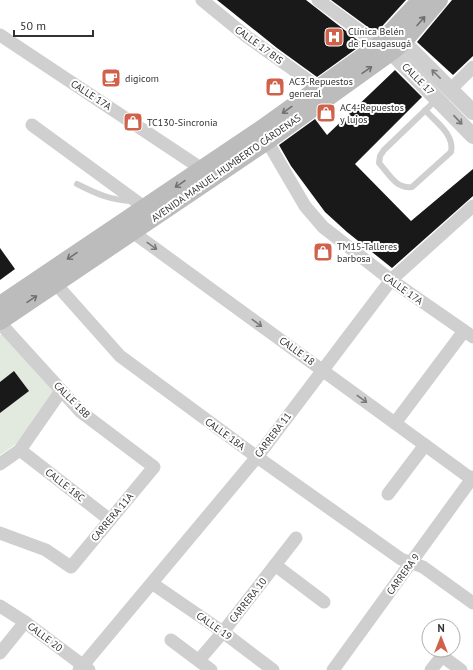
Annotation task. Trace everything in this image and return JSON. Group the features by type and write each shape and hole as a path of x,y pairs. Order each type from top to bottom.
{"main road":[{"name":"AVENIDA MANUEL HUMBERTO CÁRDENAS","path":"0,311 55,283 126,228 140,204 202,169 319,88 391,43 421,0"},
{"name":"AVENIDA MANUEL HUMBERTO CÁRDENAS","path":"0,311 126,228 266,141 391,43 439,0"}],"street":[{"name":"CALLE 17 BIS","path":"202,0 246,36 319,88"},
{"name":"CALLE 17","path":"318,0 391,43 451,89 473,112"},
{"name":"CALLE 17A","path":"0,35 202,169"},
{"name":"CALLE 17","path":"391,43 473,136"},
{"path":"451,89 473,67"},
{"path":"32,126 140,204"},
{"name":"CALLE 17A","path":"266,141 298,195 323,227 390,280 468,334"},
{"name":"CARRERA 11","path":"83,668 257,457 390,280 473,206"},
{"name":"CALLE 18","path":"126,228 472,478"},
{"name":"CALLE 18A","path":"55,283 120,356 257,457 401,559 423,567 473,603"},
{"name":"CALLE 18B","path":"0,311 61,390 81,412 154,467"},
{"path":"395,423 468,334"},
{"path":"0,464 20,450 61,390"},
{"path":"388,494 425,445"},
{"name":"CALLE 18C","path":"20,450 110,520"},
{"name":"CARRERA 11A","path":"0,533 46,550 71,567 154,467"},
{"name":"CARRERA 9","path":"333,670 472,478"},
{"name":"CARRERA 10","path":"199,660 223,632 296,538"},
{"path":"275,565 324,602"},
{"name":"CALLE 19","path":"152,584 223,632 273,670"},
{"name":"CALLE 20","path":"0,606 25,622 83,668"},
{"path":"0,653 25,622"},
{"path":"171,640 211,670"},
{"path":"431,670 442,656 461,670"}],"lane":[{"path":"425,110 450,138 452,145 451,152 412,187 404,188 398,184 379,163 380,156 425,110 438,98"},
{"path":"77,184 107,198 140,204"}],"shaded area":[{"path":"3,333 54,391 19,442 0,455 0,335"}],"building":[{"path":"217,0 306,0 360,42 360,46 317,77 277,48"},
{"path":"331,0 406,0 376,33"},
{"path":"452,0 473,0 473,56 453,75 417,42"},
{"path":"395,70 422,97 355,164 411,221 473,169 473,196 392,268 347,232 325,212 291,166 279,145 315,119 327,135"},
{"path":"0,248 15,269 0,280"},
{"path":"14,371 29,391 0,413 0,382"}],"place":[{"name":"Clínica Belén de Fusagasugá","path":"334,37"},
{"name":"digicom","path":"111,78"},
{"name":"AC3-Repuestos general","path":"275,87"},
{"name":"AC4-Repuestos y lujos","path":"326,113"},
{"name":"TC130-Sincronia","path":"133,122"},
{"name":"TM15-Talleres barbosa","path":"323,252"}]}
